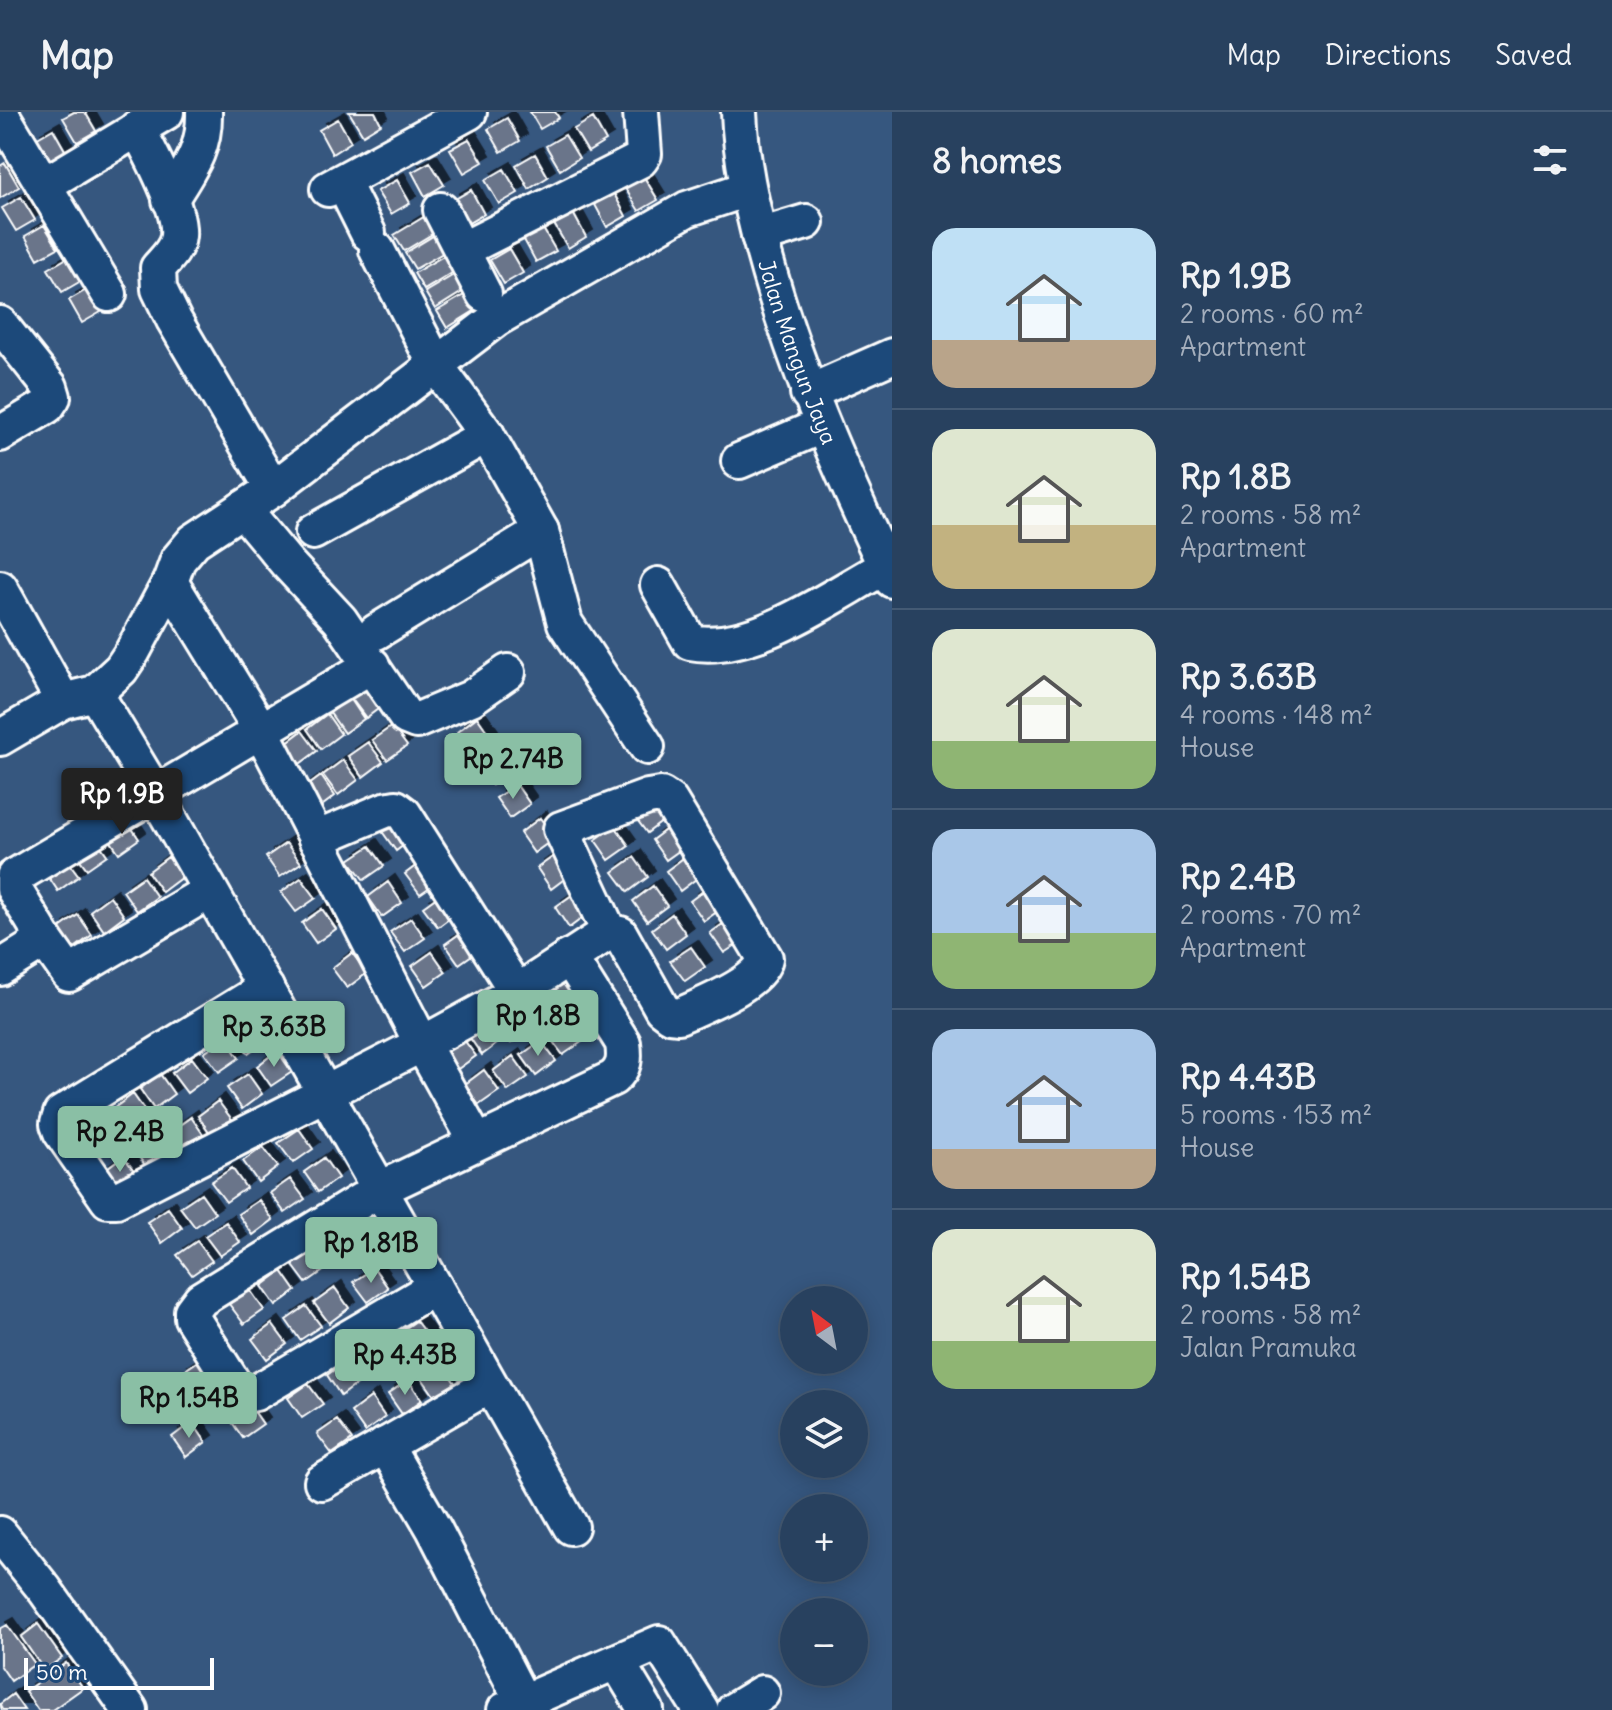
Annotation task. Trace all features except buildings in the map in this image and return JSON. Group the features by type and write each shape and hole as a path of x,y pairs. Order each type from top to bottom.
{"street":[{"path":"0,112 109,294"},
{"path":"170,200 199,153 205,134 204,112"},
{"path":"469,112 335,186 373,242 437,367 487,435 541,531 565,623 647,747"},
{"path":"462,250 640,160 644,154 641,112"},
{"name":"Jalan Mangun Jaya","path":"739,112 747,189 775,294 821,426 890,570"},
{"path":"44,185 152,120"},
{"path":"152,120 152,156 170,200 178,238 172,253 158,268 159,289 273,489"},
{"path":"0,738 79,697 121,669 170,582 178,560 194,541 273,489 354,425 437,367 496,319 687,209 747,189"},
{"path":"441,210 484,294"},
{"path":"759,236 806,222"},
{"path":"0,324 50,387 53,397 47,406 0,434"},
{"path":"808,393 892,356"},
{"path":"739,461 821,426"},
{"path":"313,532 487,435"},
{"path":"242,509 340,620 374,648 406,717 416,721 471,698 508,672"},
{"path":"210,891 69,974 14,889 14,877 262,732 374,648 541,531"},
{"path":"658,585 688,640 697,643 729,642 771,629 890,570"},
{"path":"170,582 262,732 422,1044 476,1141"},
{"path":"0,588 79,697 155,793 571,1527"},
{"path":"266,988 61,1114 58,1124 61,1132 108,1200 116,1200 422,1044 517,992 609,932 620,934 662,1009 670,1015 679,1016 751,980 764,964 765,958 670,801 661,795 561,829 609,932"},
{"path":"316,839 385,810 396,808 404,814 517,992"},
{"path":"0,968 45,940"},
{"path":"435,1287 255,1393 245,1395 237,1389 192,1318 192,1311 201,1299 380,1189 620,1072 625,1058 623,1043 569,957"},
{"path":"322,1482 490,1385"},
{"path":"385,1445 434,1529 514,1706 659,1643 701,1710"},
{"path":"0,1534 45,1590 130,1710"},
{"path":"617,1662 646,1710"}]}
